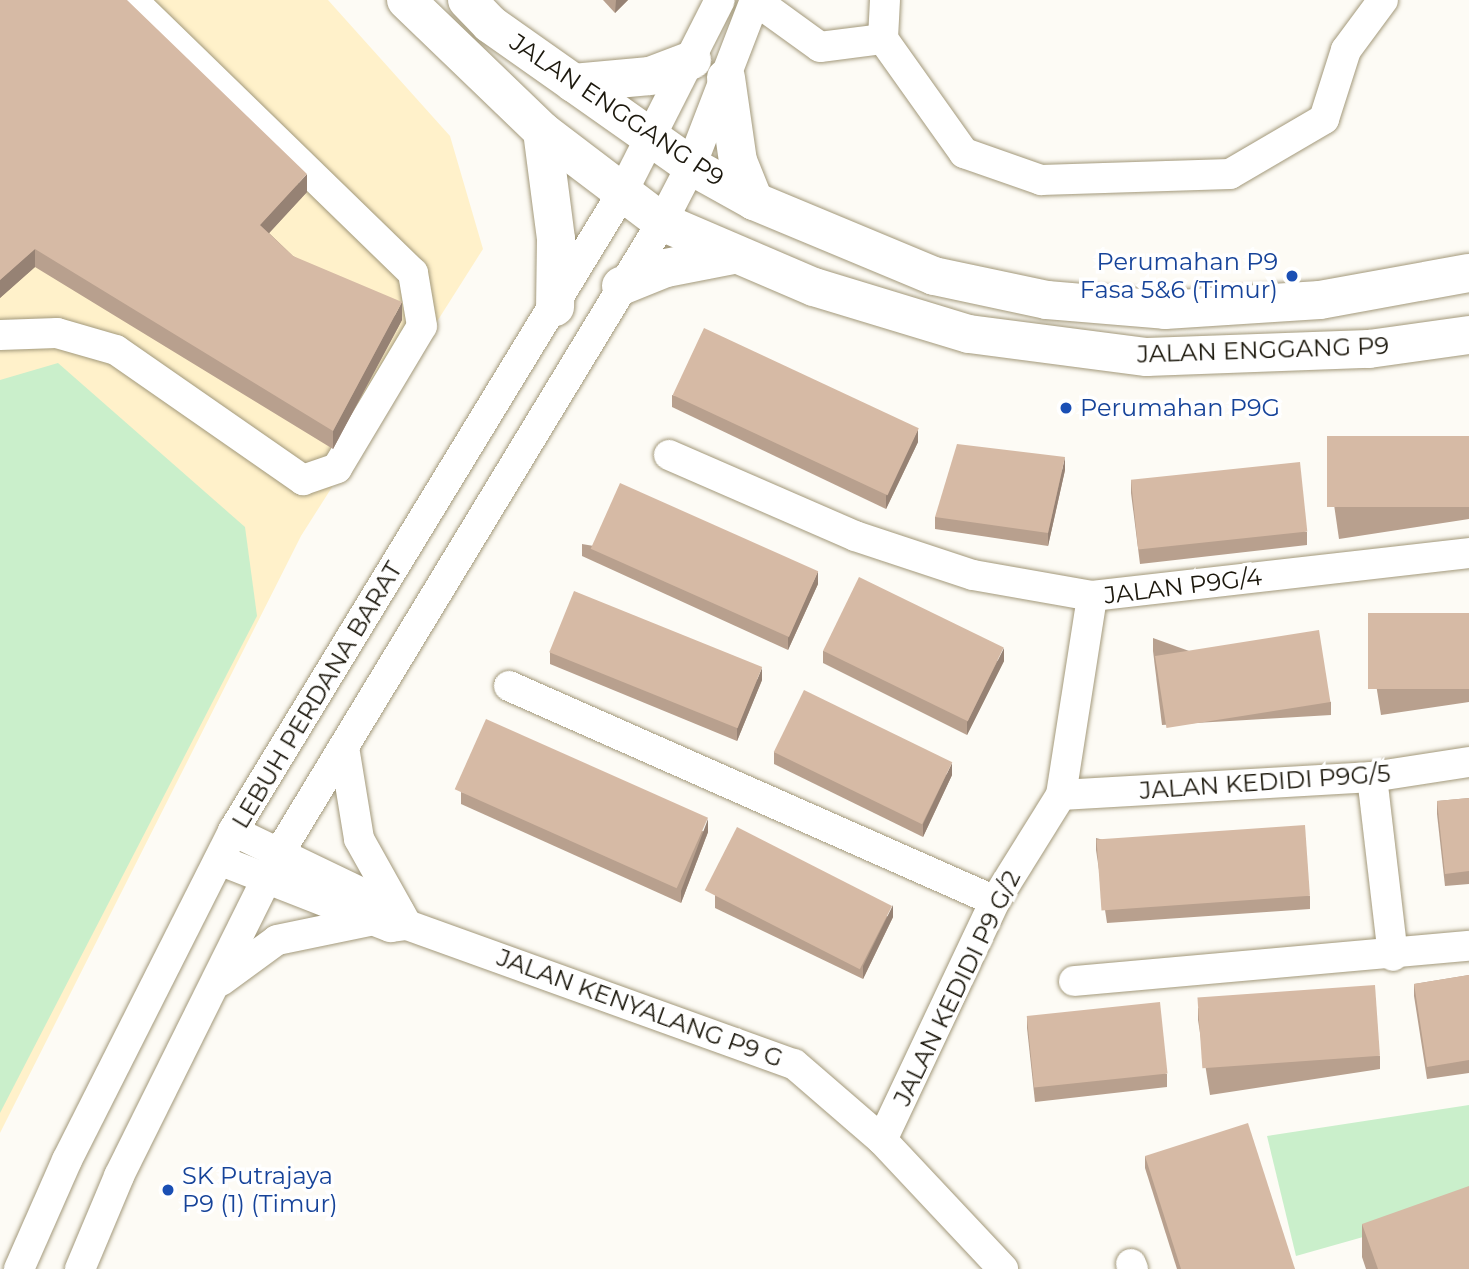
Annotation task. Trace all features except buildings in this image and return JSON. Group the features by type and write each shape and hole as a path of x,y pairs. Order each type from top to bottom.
{"main road":[{"name":"JALAN ENGGANG P9","path":"406,0 542,131 662,222 733,255 814,287 969,334 1147,357 1460,343"},
{"name":"JALAN ENGGANG P9","path":"467,0 573,83 691,166 754,201 934,276 1047,300 1165,310 1320,300 1459,279"},
{"path":"573,83 650,76 692,60"},
{"path":"726,78 738,162 754,201"},
{"path":"542,131 556,239 555,307"},
{"path":"621,286 666,268 733,255"}],"street":[{"path":"0,335 57,333 116,350 303,480 337,468 422,326 413,273 132,0"},
{"name":"LEBUH PERDANA BARAT","path":"19,1269 233,831 555,307 622,193 652,140 720,0"},
{"path":"755,0 820,47 883,39"},
{"name":"LEBUH PERDANA BARAT","path":"79,1269 272,867 662,222 691,166 755,0"},
{"path":"885,0 883,39 964,153 1041,180 1230,174 1324,119 1346,50 1383,0"},
{"name":"JALAN P9G/4","path":"669,455 868,541 973,575 1092,596 1469,553"},
{"name":"JALAN KEDIDI P9 G/2","path":"882,1140 995,901 1061,795 1092,596"},
{"path":"509,686 995,901"},
{"path":"212,988 277,940 393,919 359,839 344,747"},
{"name":"JALAN KEDIDI P9G/5","path":"1061,795 1372,777 1469,762"},
{"path":"1372,777 1393,956"},
{"name":"JALAN KENYALANG P9 G","path":"233,831 272,867"},
{"name":"JALAN KENYALANG P9 G","path":"219,860 272,867 393,919 794,1064 882,1140 1003,1269"},
{"path":"1074,981 1393,956 1469,946"}],"shaded area":[{"path":"0,0 328,0 450,136 483,249 301,536 0,1133"}],"green space":[{"path":"58,363 245,527 257,616 0,1113 0,380"},
{"path":"1469,1105 1469,1207 1296,1256 1267,1136"}],"place":[{"name":"Perumahan P9 Fasa 5&6 (Timur)","path":"1292,276"},
{"name":"Perumahan P9G","path":"1066,408"},
{"name":"SK Putrajaya P9 (1) (Timur)","path":"168,1190"}]}
